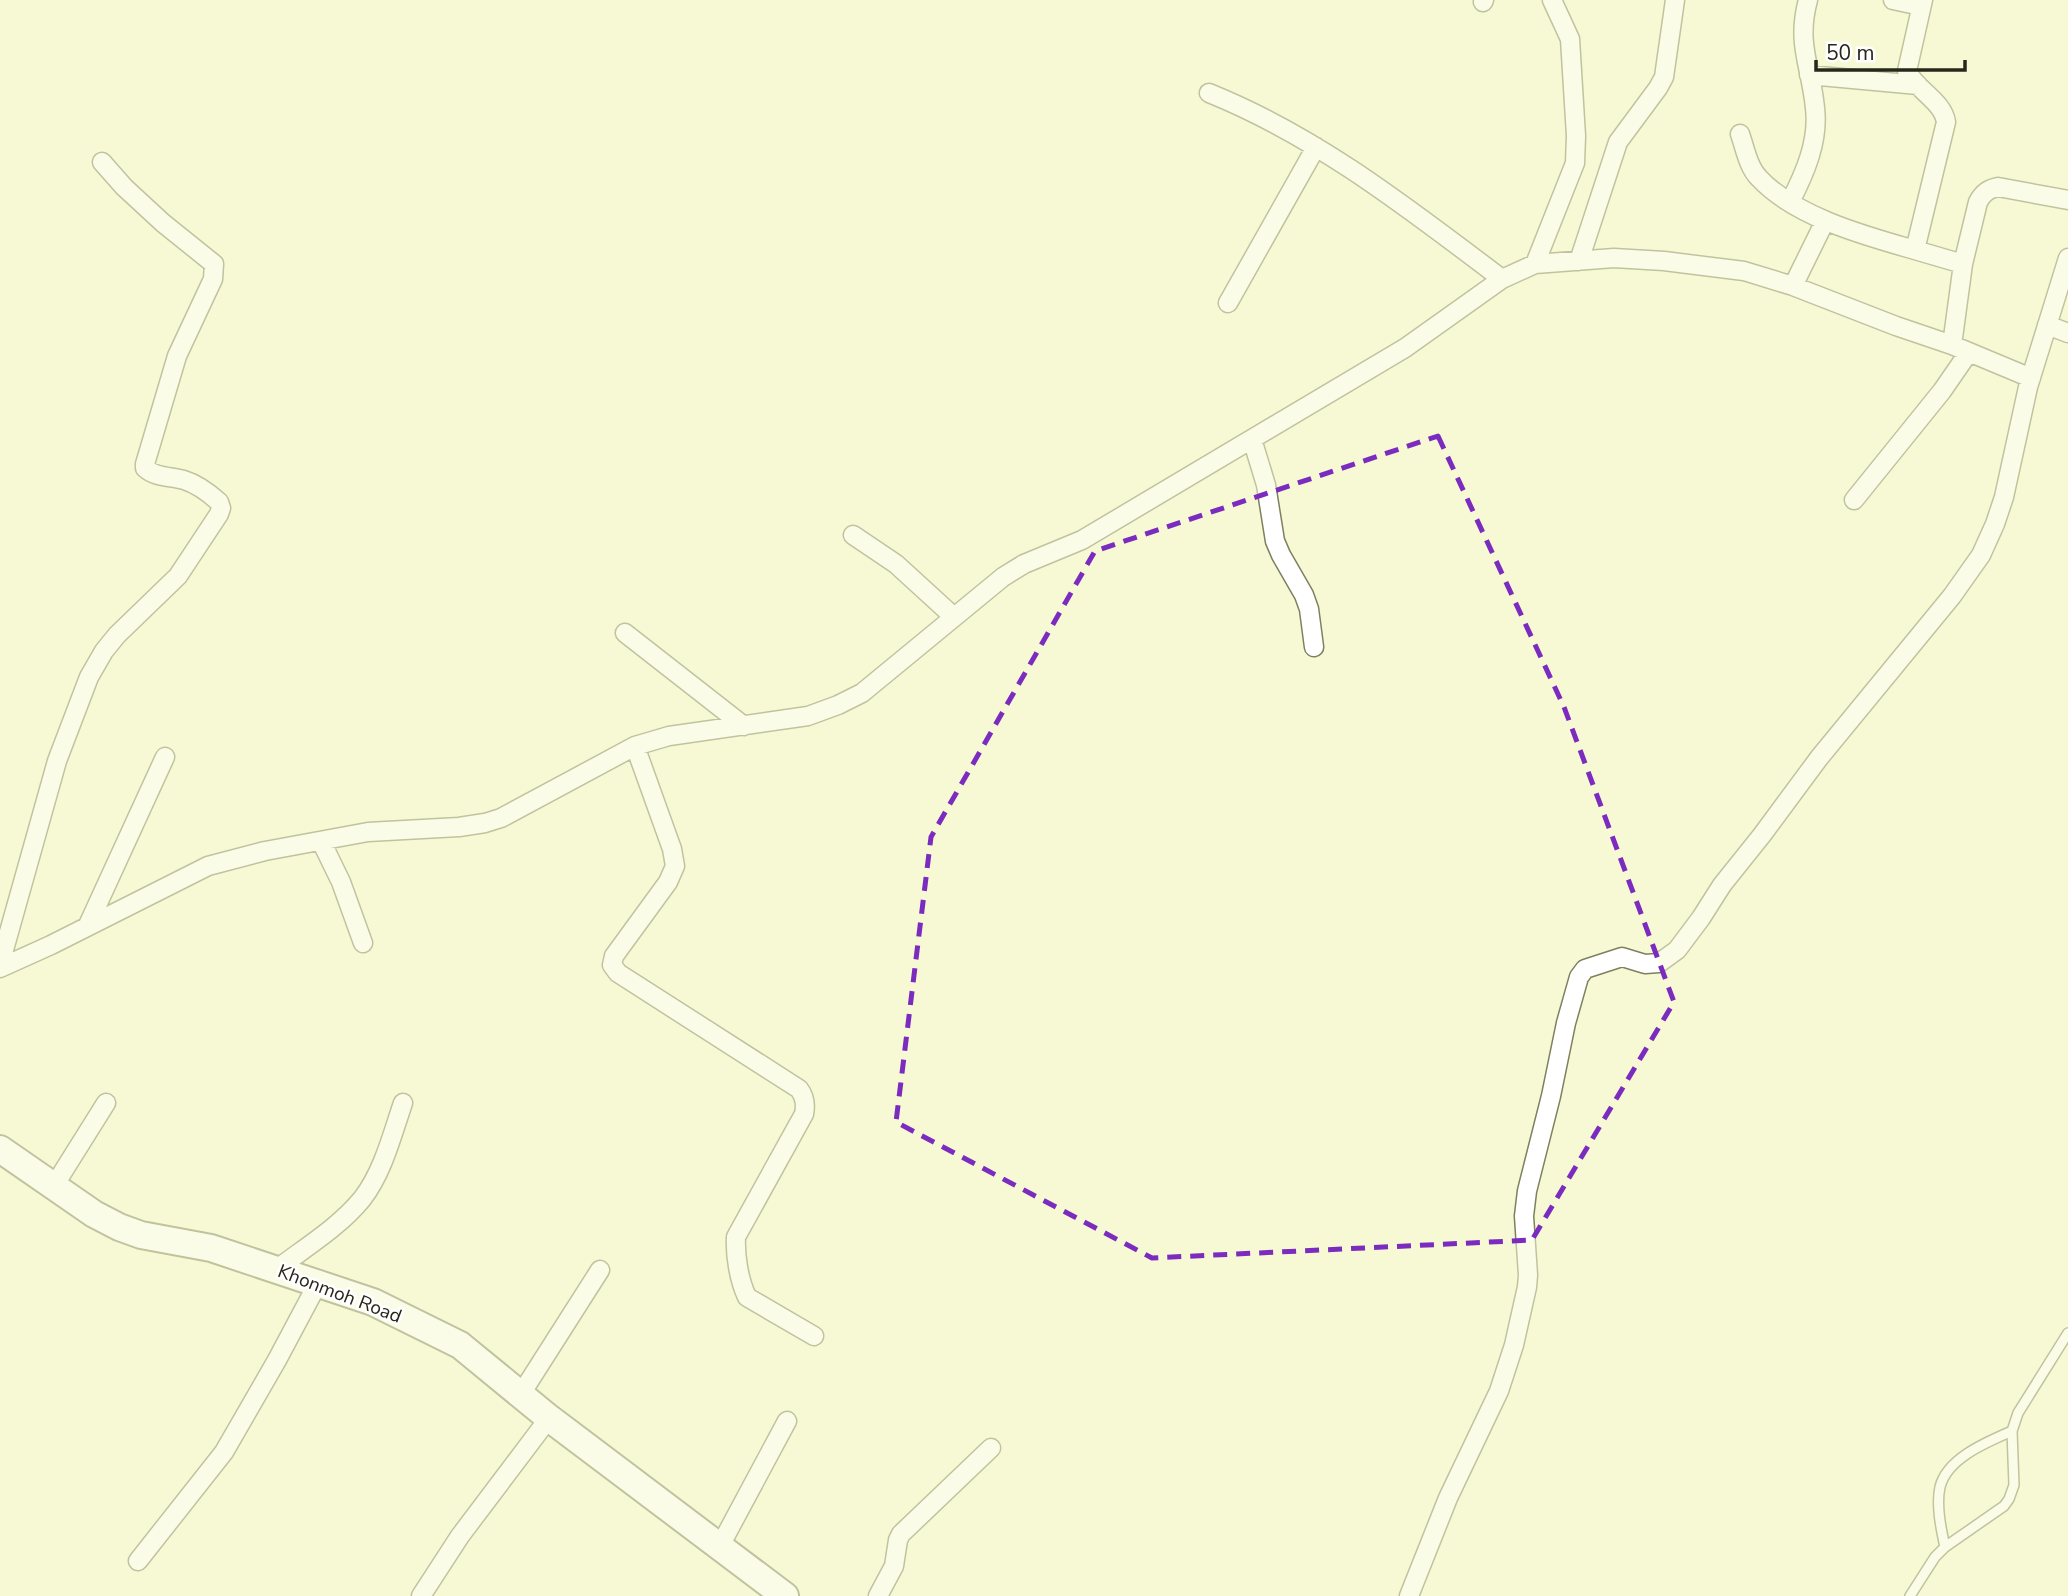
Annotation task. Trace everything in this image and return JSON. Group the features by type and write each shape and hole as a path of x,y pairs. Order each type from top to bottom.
{"main road":[{"name":"Khonmoh Road","path":"0,1149 94,1214 141,1235 211,1248 278,1269 373,1302 460,1345 549,1418 785,1596"}],"street":[{"path":"1535,264 1575,163 1570,39 1552,0"},
{"path":"1580,261 1618,142 1664,77 1675,0"},
{"path":"1790,202 1808,164 1816,117 1802,28 1808,0"},
{"path":"1893,0 1922,3 1908,66 1910,76 1940,109 1945,122 1915,250"},
{"path":"1809,75 1918,85"},
{"path":"1209,93 1288,129 1368,179 1502,279"},
{"path":"1740,134 1751,167 1758,178 1790,202 1825,221 1963,264"},
{"path":"1228,303 1316,147"},
{"path":"0,966 57,761 89,677 117,635 178,576 221,508 214,497 196,485 153,474 145,468 177,356 213,279 214,264 163,223 124,187 102,162"},
{"path":"1854,500 1942,391 1960,349 1963,264 1982,195 1998,187 2068,200"},
{"path":"1793,286 1825,221"},
{"path":"0,966 51,945 208,866 368,832 485,823 501,818 635,746 670,736 808,716 838,705 862,692 1003,577 1024,564 1082,540 1405,348 1502,279 1535,264 1614,258 1744,271 1793,286 1960,349 2031,379"},
{"path":"1409,1596 1448,1498 1499,1391 1514,1345 1527,1287 1524,1216 1527,1191 1579,977 1585,970 1618,957 1645,964 1659,963 1677,950 1722,885 1819,758 1952,596 1981,555 2004,496 2031,379 2068,258"},
{"path":"2047,325 2068,333"},
{"path":"1252,439 1266,485 1275,541 1304,595 1309,609 1314,647"},
{"path":"853,535 896,564 954,617"},
{"path":"625,633 744,726"},
{"path":"635,746 672,849 675,866 668,882 614,956 612,965 618,973 799,1089 803,1095 804,1114 736,1237 736,1246 743,1289 747,1297 814,1336"},
{"path":"88,925 164,757"},
{"path":"321,841 341,882 363,943"},
{"path":"54,1186 106,1103"},
{"path":"278,1269 332,1227 363,1198 381,1166 403,1103"},
{"path":"521,1394 600,1270"},
{"path":"138,1561 209,1473 231,1441 318,1283"},
{"path":"421,1596 460,1536 549,1418"},
{"path":"720,1546 787,1421"},
{"path":"878,1596 894,1566 898,1538 991,1448"}],"lane":[{"path":"1910,1596 1935,1557 1945,1547 2004,1506 2009,1499 2014,1485 2012,1431 2018,1413 2068,1333"},
{"path":"1945,1547 1939,1490 1945,1476 1958,1460 2012,1431"}],"highlighted area":[{"path":"1438,436 1564,707 1674,1002 1532,1240 1152,1258 896,1122 931,837 1095,551"}]}
